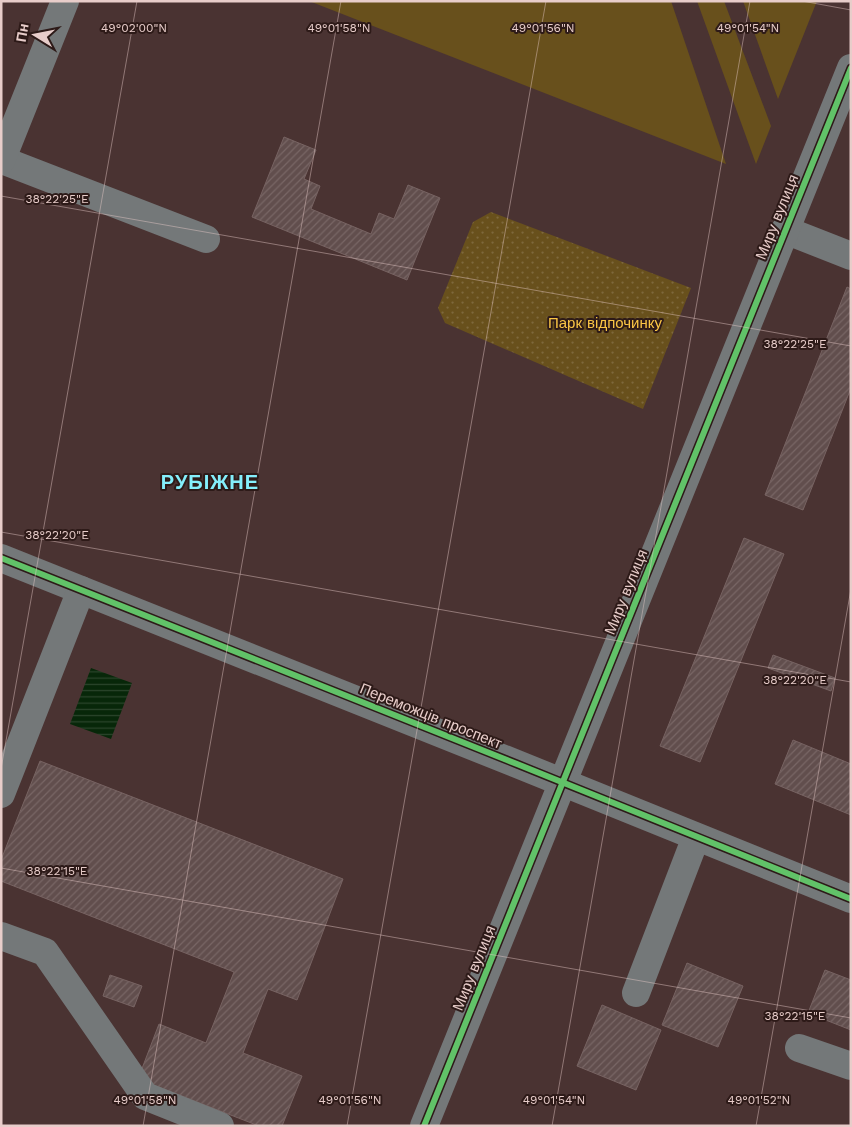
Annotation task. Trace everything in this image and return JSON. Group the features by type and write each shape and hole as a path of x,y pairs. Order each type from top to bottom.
{"street":[{"path":"65,1 1,160 206,239"},
{"name":"Миру вулиця","path":"424,1126 851,68"},
{"path":"785,230 851,256"},
{"name":"Переможців проспект","path":"1,558 851,899"},
{"path":"1,794 81,590"},
{"path":"636,993 696,837"},
{"path":"1,936 45,952 145,1096 220,1126"},
{"path":"799,1048 851,1066"}],"green space":[{"path":"309,1 671,1 726,164"},
{"path":"697,1 724,1 771,126 756,164"},
{"path":"743,1 817,1 778,99"},
{"name":"Парк відпочинку","path":"491,212 691,288 643,409 445,323 438,308 473,222"}],"shaded area":[{"path":"91,668 132,683 111,739 70,724"}],"building":[{"path":"284,137 316,150 304,179 320,186 311,209 371,234 379,213 394,219 408,185 440,198 407,280 252,217"},
{"path":"847,287 851,289 851,388 803,510 765,495"},
{"path":"744,538 784,554 700,762 660,746"},
{"path":"773,655 835,678 831,691 768,668"},
{"path":"793,740 851,764 851,815 775,784"},
{"path":"40,761 343,879 297,1000 268,989 243,1053 302,1076 282,1126 259,1126 138,1079 159,1024 206,1043 234,972 1,881 1,860"},
{"path":"687,963 743,986 718,1047 662,1025"},
{"path":"825,970 851,980 851,1030 808,1013"},
{"path":"110,975 142,986 134,1007 103,996"},
{"path":"602,1005 661,1030 636,1090 577,1066"}],"cycle path":[{"path":"424,1126 851,68"},
{"path":"1,558 851,899"}],"district":[{"name":"РУБІЖНЕ","path":"210,482"}]}
